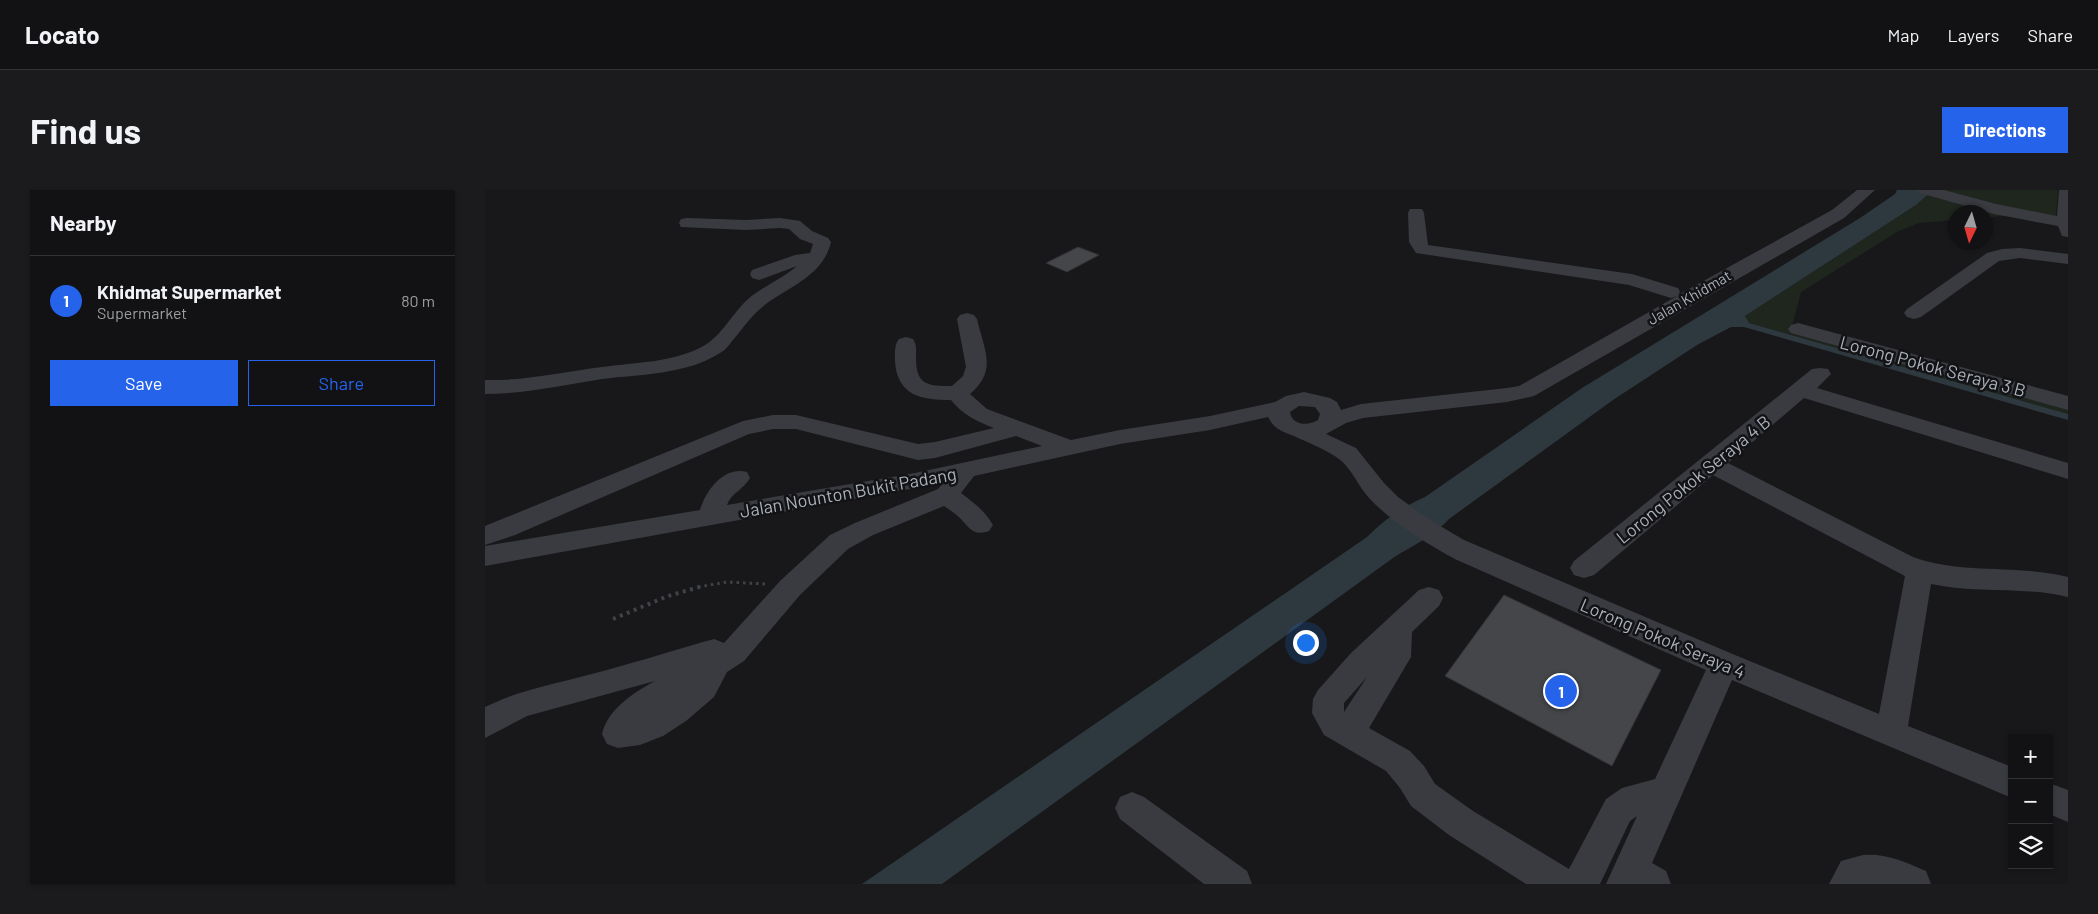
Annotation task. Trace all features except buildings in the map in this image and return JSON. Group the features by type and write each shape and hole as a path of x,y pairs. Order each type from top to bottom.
{"street":[{"path":"1396,407 1361,411 1329,422 1319,429 1290,421 1295,400 1377,400 1508,384 1521,379 1671,292 1826,209 1850,190"},
{"name":"Jalan Khidmat","path":"1396,407 1507,394 1536,386 1838,214 1867,190"},
{"path":"1926,190 2067,226 2067,190"},
{"path":"1415,213 1418,242 1422,249 1632,280 1671,292"},
{"path":"485,387 523,387 602,373 661,367 688,360 713,349 760,299 799,276 822,248 822,242 806,235 794,225 780,222 746,225 687,223"},
{"path":"1914,314 1999,254 2068,259"},
{"path":"759,274 793,261 814,258"},
{"path":"906,343 905,373 915,387 921,391 931,393 957,393 972,381 977,367 967,319"},
{"name":"Lorong Pokok Seraya 3 B","path":"1798,329 2068,403"},
{"name":"Lorong Pokok Seraya 4 B","path":"1584,568 1820,374"},
{"path":"1801,390 2068,471"},
{"path":"957,393 968,406 979,414 1070,448"},
{"name":"Lorong Pokok Seraya 4","path":"1315,400 1330,409 1332,415 1329,422 1347,455 1378,493 1396,510 1433,536 1466,553 1724,664 2008,781"},
{"path":"1347,455 1353,430 1357,424 1373,415 1396,407"},
{"name":"Lorong Pokok Seraya 4","path":"1290,421 1347,455"},
{"name":"Jalan Nounton Bukit Padang","path":"485,556 966,470 1168,428 1210,423 1290,421"},
{"path":"485,536 506,529 743,428 773,422 797,422 918,452 935,450 1020,428"},
{"path":"1711,464 1903,564 1920,571 1936,575 2047,582 2068,587"},
{"path":"716,664 745,641 790,588 839,542 864,529 947,495 966,470"},
{"path":"711,517 715,498 720,491 737,478"},
{"path":"947,495 969,512 980,524"},
{"path":"1891,732 1920,571"},
{"path":"1429,598 1363,662 1329,700 1328,713 1335,725 1398,761 1412,777 1423,795 1461,823 1559,884"},
{"path":"485,724 496,715 523,704 586,688 745,641"},
{"path":"1636,880 1665,792 1724,664"},
{"path":"1581,884 1618,810 1634,799 1665,792"},
{"path":"2053,800 2068,806"},
{"path":"1132,808 1234,884"},
{"path":"1847,884 1855,874 1871,870 1894,875 1913,884"}],"path":[{"path":"613,619 666,596 704,585 754,581 790,588"}],"shaded area":[{"path":"1897,190 1933,190 1916,205 1745,316 1749,323 2068,414 2068,420 1744,327 1731,327 1697,345 1613,400 1449,519 1430,536 1393,558 942,884 862,884 1367,537 1394,514 1425,497 1582,388 1860,218 1895,194"},
{"path":"1938,190 2058,190 2056,216 2041,216"},
{"path":"1928,194 1968,205 1948,205 1948,221 1919,223 1897,232 1801,292 1791,330 2068,407 2068,414 1749,323 1745,316 1916,205"},
{"path":"1993,212 2005,215 1993,217"}],"place":[{"name":"Khidmat Supermarket","path":"1561,691"}]}
